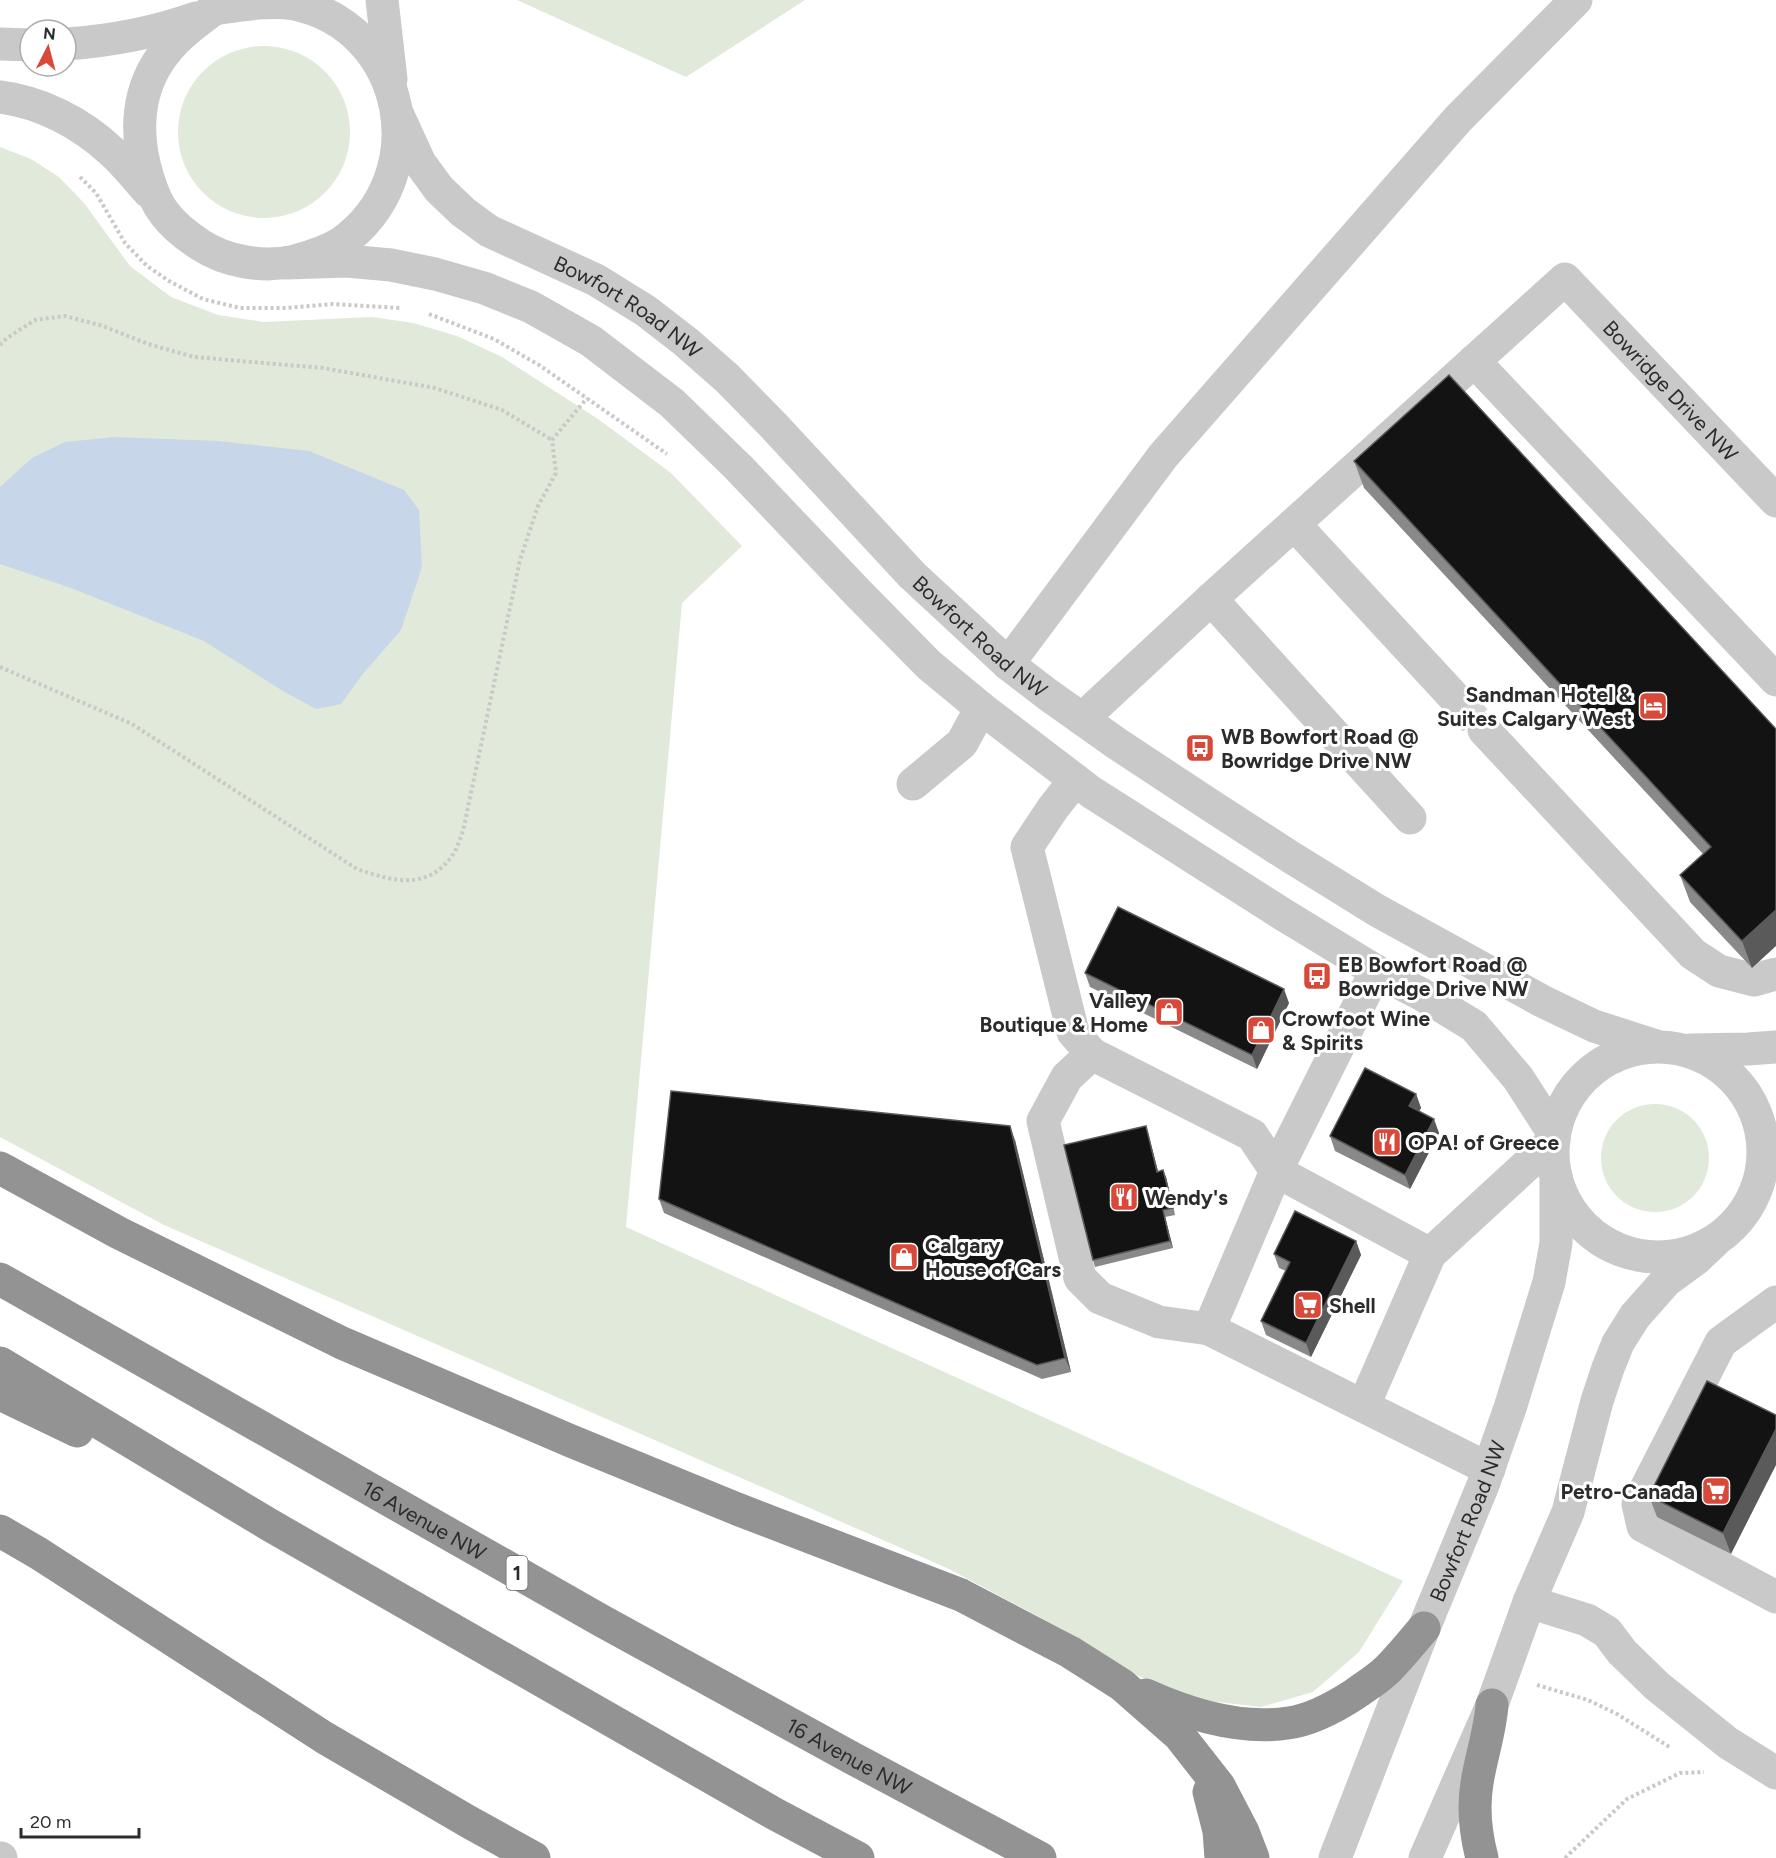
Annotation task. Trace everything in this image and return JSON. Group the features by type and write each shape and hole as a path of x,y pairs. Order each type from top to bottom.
{"highway":[{"path":"0,1168 119,1233 342,1343 715,1500 961,1594 1070,1652 1122,1685 1179,1735 1219,1786 1243,1832 1253,1858"},
{"name":"16 Avenue NW","path":"0,1279 612,1627 1040,1858"},
{"path":"0,1363 268,1524 775,1814 858,1858"},
{"path":"0,1394 268,1524"},
{"path":"0,1533 38,1553 324,1738 534,1858"},
{"path":"1122,1685 1193,1713 1231,1721 1289,1723 1319,1714 1342,1703 1364,1688 1386,1671 1424,1628"},
{"path":"1482,1858 1476,1821 1476,1785 1492,1705"},
{"path":"1202,1764 1219,1831 1221,1858"}],"street":[{"path":"285,263 314,256 340,243 363,224 381,201 393,175 398,147 395,102 382,0"},
{"path":"1008,664 1163,456 1458,119 1576,0"},
{"name":"Bowfort Road NW","path":"78,42 130,36 168,28 216,8 268,2 295,4 320,12 344,26 364,44 381,65 420,163 439,189 463,212 489,231 596,280 646,311 686,342 727,378 773,425 912,575 1008,664 1082,719 1249,831 1378,911 1542,1001 1594,1026 1671,1048 1776,1047"},
{"path":"155,200 142,158 139,131 140,104 150,75 167,50 189,28 216,8"},
{"path":"0,44 18,45"},
{"path":"0,97 44,108 92,134 113,152 166,216 185,234 207,249 232,259 258,264 347,261 391,265 435,274 484,288 531,307 591,341 672,403 738,467 929,664 981,708 1075,780 1284,915 1376,971 1421,994 1474,1026 1518,1078 1554,1137"},
{"name":"Bowridge Drive NW","path":"1474,361 1565,279 1776,501"},
{"path":"1082,719 1210,599 1474,361 1776,681"},
{"path":"1294,524 1453,696"},
{"path":"1210,599 1410,818"},
{"path":"913,784 962,743 981,708"},
{"path":"1485,729 1693,954 1719,971 1754,980 1776,974"},
{"path":"1075,780 1053,808 1028,847 1073,1032 1092,1054 1252,1135 1276,1171 1430,1254"},
{"path":"1209,1329 1276,1171 1376,971"},
{"path":"1714,1242 1691,1252 1667,1257 1642,1256 1618,1249 1596,1237 1578,1220 1564,1199 1556,1176 1553,1155 1554,1137 1561,1111 1573,1090 1589,1072 1609,1059 1632,1050 1671,1048 1714,1062 1737,1082 1754,1107 1763,1136 1763,1166 1755,1195"},
{"path":"1092,1054 1067,1077 1043,1121 1080,1278 1100,1299 1158,1322 1209,1329 1489,1469"},
{"path":"1364,1405 1430,1254 1515,1178 1554,1137"},
{"path":"1425,1858 1492,1705 1529,1602 1568,1512 1597,1401 1618,1343 1635,1316 1666,1281 1731,1229 1744,1213 1776,1162"},
{"name":"Bowfort Road NW","path":"1335,1858 1424,1628 1489,1469 1549,1282 1557,1243 1556,1176"},
{"path":"1776,1302 1721,1342 1638,1504 1643,1526 1776,1597"},
{"path":"1529,1602 1587,1620 1607,1632 1622,1652 1657,1686 1728,1743 1776,1773"}],"path":[{"path":"74,172 96,193 125,243 147,266 203,299 240,308 286,308 332,304 409,309"},
{"path":"426,313 494,339 539,366 675,459"},
{"path":"0,345 35,320 65,316 103,326 148,344 194,357 323,368 435,388 502,410 552,440"},
{"path":"0,667 132,724 357,869 387,879 418,880 440,870 455,851 463,831 520,560 538,506 556,473 552,440 587,398"},
{"path":"1532,1684 1588,1700 1617,1714 1677,1752"},
{"path":"1565,1858 1627,1799 1680,1773 1708,1772 1697,1765"}],"green space":[{"path":"517,0 805,0 686,77"},
{"path":"264,46 297,53 325,71 343,99 350,132 343,165 325,193 297,211 264,218 231,211 203,193 185,165 178,132 185,99 203,71 231,53"},
{"path":"0,147 31,159 59,177 84,203 130,266 171,297 218,315 264,322 372,317 413,323 457,336 502,357 598,419 671,473 742,546 682,603 626,1227 1403,1581 1359,1652 1313,1692 1261,1707 1191,1699 1132,1673 1060,1628 949,1569 164,1225 0,1137"},
{"path":"1655,1104 1676,1108 1693,1120 1705,1137 1709,1158 1705,1179 1693,1196 1676,1208 1655,1212 1634,1208 1617,1196 1605,1179 1601,1158 1605,1137 1617,1120 1634,1108"}],"water":[{"path":"115,437 218,441 309,451 404,490 419,510 422,567 401,630 362,675 341,704 316,709 204,641 71,588 0,564 0,487 32,458 65,442"}],"building":[{"name":"Sandman Hotel & Suites Calgary West","path":"1449,375 1776,729 1776,910 1742,941 1680,875 1711,847 1354,461"},
{"path":"1118,907 1284,989 1252,1055 1085,973"},
{"name":"OPA! of Greece","path":"1365,1068 1416,1094 1409,1106 1434,1119 1405,1175 1330,1136"},
{"name":"Calgary House of Cars","path":"671,1091 1010,1126 1065,1358 1037,1365 659,1199"},
{"name":"Wendy's","path":"1146,1126 1157,1172 1163,1170 1173,1208 1163,1210 1170,1241 1093,1260 1064,1145"},
{"name":"Shell","path":"1295,1211 1356,1241 1306,1343 1261,1321 1290,1262 1274,1254"},
{"name":"Petro-Canada","path":"1707,1381 1776,1415 1776,1429 1723,1533 1649,1496"}],"tunnel":[{"path":"1453,696 1484,730"}],"place":[{"name":"Sandman Hotel & Suites Calgary West","path":"1653,706"},
{"name":"WB Bowfort Road @ Bowridge Drive NW","path":"1200,748"},
{"name":"EB Bowfort Road @ Bowridge Drive NW","path":"1317,976"},
{"name":"Valley Boutique & Home","path":"1169,1012"},
{"name":"Crowfoot Wine & Spirits","path":"1261,1030"},
{"name":"OPA! of Greece","path":"1387,1142"},
{"name":"Wendy's","path":"1124,1197"},
{"name":"Calgary House of Cars","path":"904,1257"},
{"name":"Shell","path":"1308,1305"},
{"name":"Petro-Canada","path":"1716,1491"}]}
